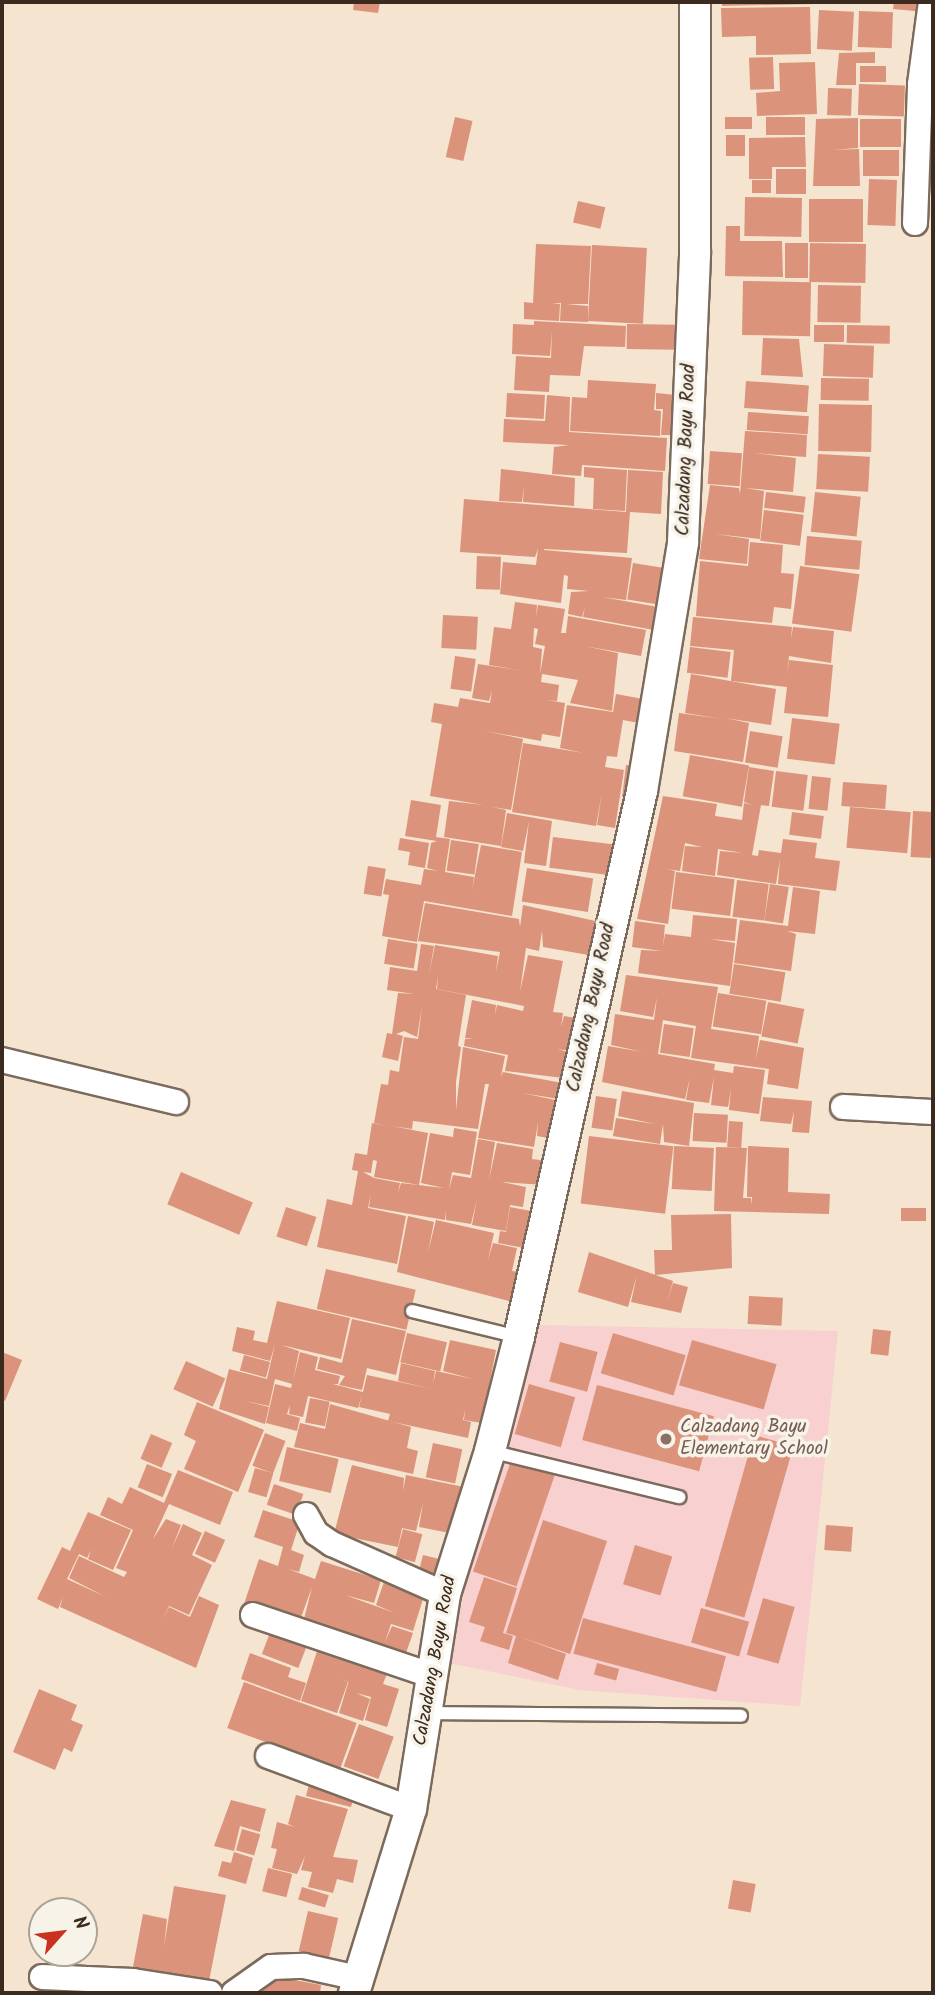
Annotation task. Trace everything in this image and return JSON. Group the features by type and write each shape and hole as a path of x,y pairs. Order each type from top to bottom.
{"street":[{"name":"Calzadang Bayu Road","path":"356,1985 411,1809 445,1594 490,1451 519,1337 642,791 683,542 695,251 695,2"},
{"path":"915,223 919,84 931,2"},
{"path":"2,1060 176,1102"},
{"path":"842,1107 933,1112"},
{"path":"306,1515 316,1533 332,1544 445,1594"},
{"path":"253,1615 433,1676"},
{"path":"268,1756 411,1809"},
{"path":"234,1993 271,1966 304,1966 356,1985"},
{"path":"42,1977 133,1981 210,1993"}],"lane":[{"path":"412,1311 519,1337"},
{"path":"490,1451 679,1497"},
{"path":"426,1713 741,1716"}],"shaded area":[{"name":"Calzadang Bayu Elementary School","path":"537,1325 838,1331 800,1706 580,1690 449,1663 474,1546"}],"building":[{"path":"354,2 380,2 378,13 353,10"},
{"path":"722,2 815,2 815,4 722,6"},
{"path":"894,2 926,2 925,12 893,9"},
{"path":"810,7 811,54 756,55 756,36 722,37 721,8"},
{"path":"819,10 854,12 852,51 817,49"},
{"path":"859,11 893,12 892,48 858,47"},
{"path":"875,52 875,63 856,63 856,85 836,85 839,53"},
{"path":"773,57 774,89 750,90 749,58"},
{"path":"815,62 817,114 757,116 756,93 780,91 779,63"},
{"path":"860,66 886,66 886,82 860,82"},
{"path":"859,84 905,86 904,117 858,115"},
{"path":"828,88 852,89 851,116 827,115"},
{"path":"455,117 473,121 463,161 446,157"},
{"path":"725,117 752,117 752,129 725,129"},
{"path":"766,117 805,117 805,135 766,135"},
{"path":"858,118 858,148 832,150 859,149 860,186 813,186 816,119"},
{"path":"860,119 901,119 901,147 860,147"},
{"path":"726,135 745,135 745,156 726,156"},
{"path":"805,137 806,167 772,167 772,179 749,179 749,138"},
{"path":"863,150 899,150 899,176 863,176"},
{"path":"776,169 806,169 806,194 776,194"},
{"path":"869,179 897,180 895,226 867,225"},
{"path":"752,180 771,180 771,193 752,193"},
{"path":"745,197 802,198 801,237 744,236"},
{"path":"809,199 863,199 863,242 809,242"},
{"path":"578,201 605,207 600,229 573,222"},
{"path":"726,226 740,226 740,241 782,241 783,277 725,276"},
{"path":"785,243 808,243 808,278 785,278"},
{"path":"810,243 866,244 865,283 809,282"},
{"path":"536,244 591,246 588,304 566,304 588,306 588,322 560,321 561,303 552,303 560,304 559,321 524,319 524,302 533,303"},
{"path":"592,245 647,248 643,324 588,321"},
{"path":"743,281 811,282 810,336 742,335"},
{"path":"818,285 861,286 860,323 817,322"},
{"path":"534,321 626,326 625,347 584,346 580,376 550,375 549,392 514,390 516,356 551,358 552,330 550,356 512,354 513,324 534,325"},
{"path":"627,324 676,325 676,350 627,349"},
{"path":"814,325 844,325 844,342 814,342"},
{"path":"847,325 890,326 890,344 847,343"},
{"path":"763,338 799,339 803,377 761,375"},
{"path":"824,344 874,346 873,378 823,376"},
{"path":"821,378 869,379 869,401 821,400"},
{"path":"588,380 656,384 654,410 661,411 660,436 570,431 572,397 587,398"},
{"path":"746,381 809,385 807,412 744,408"},
{"path":"507,393 545,395 544,419 506,417"},
{"path":"656,393 676,395 674,435 661,435 663,409 656,409"},
{"path":"547,395 570,397 569,432 667,438 665,471 582,465 581,476 552,474 554,447 569,445 503,442 504,419 545,421"},
{"path":"819,404 872,405 871,452 818,451"},
{"path":"748,412 809,416 808,434 747,430"},
{"path":"745,431 807,435 806,457 753,453 796,458 793,492 745,488 764,491 760,539 715,534 749,539 747,564 699,559 710,485 739,488 740,494"},
{"path":"710,451 742,453 740,486 708,484"},
{"path":"818,454 870,457 868,492 816,489"},
{"path":"584,467 627,470 625,511 593,509 594,478 584,477"},
{"path":"501,469 575,478 574,506 523,502 524,487 522,502 499,501"},
{"path":"628,470 663,472 661,514 630,512 627,553 544,550 632,558 626,600 602,597 658,607 654,630 583,617 585,607 582,617 568,614 571,592 589,591 567,589 568,576 564,575 561,603 500,594 503,562 536,565 538,549 535,557 460,552 464,499 626,512"},
{"path":"766,492 806,497 804,513 764,508"},
{"path":"815,492 861,497 857,537 811,532"},
{"path":"764,510 804,515 800,546 760,541"},
{"path":"807,536 862,541 859,570 804,565"},
{"path":"750,542 783,545 781,573 794,574 791,609 774,607 772,623 696,616 700,561 748,566"},
{"path":"477,556 501,557 500,590 476,589"},
{"path":"633,563 666,568 660,605 627,600"},
{"path":"800,566 859,574 851,632 792,623"},
{"path":"515,602 537,605 536,617 538,605 565,609 561,633 566,633 568,616 646,630 641,656 584,646 618,653 612,711 570,703 578,680 542,674 541,682 559,685 557,701 547,700 565,703 560,737 542,734 541,741 485,731 523,739 511,810 492,807 506,810 501,846 444,837 449,801 484,805 430,796 442,724 431,722 434,703 458,707 460,698 490,703 492,690 489,701 472,698 478,664 524,671 489,665 494,627 511,629","holes":["534,628 538,629 535,644 545,646 540,674 542,649 533,647"]},
{"path":"443,615 478,617 476,650 441,648"},
{"path":"693,617 792,627 791,639 793,627 834,631 831,663 789,656 787,676 789,660 833,665 828,717 784,713 787,687 731,681 734,650 690,646"},
{"path":"690,647 731,652 728,678 687,673"},
{"path":"455,656 476,659 471,692 450,689"},
{"path":"691,674 776,689 771,725 725,718 749,723 743,762 674,751 679,713 722,719 685,713"},
{"path":"616,694 643,699 639,723 623,720 617,757 607,756 605,767 624,770 615,828 597,825 602,792 596,826 512,812 523,743 584,753 560,748 567,705 613,712"},
{"path":"792,718 840,724 835,765 787,759"},
{"path":"750,731 783,736 778,768 745,763"},
{"path":"690,755 749,765 742,807 683,796"},
{"path":"626,765 643,767 639,799 622,797"},
{"path":"749,767 774,771 769,806 761,805 752,855 758,856 759,850 781,853 783,839 817,843 815,858 840,861 836,891 778,884 780,859 776,884 717,875 720,851 743,853 718,849 715,876 682,871 685,846 702,847 685,843 680,871 667,869 675,871 668,924 637,919 663,796 717,804 715,816 742,820 744,803 752,805 744,802"},
{"path":"776,771 808,775 803,811 772,807"},
{"path":"812,776 831,778 827,811 809,809"},
{"path":"843,782 887,785 885,809 841,806"},
{"path":"411,800 441,805 436,837 450,839 445,872 474,877 472,890 481,845 522,852 512,916 424,901 417,942 382,936 389,895 383,894 386,879 421,885 424,869 438,871 427,868 431,843 437,841 405,836"},
{"path":"850,807 911,812 907,853 846,848"},
{"path":"913,811 933,812 931,858 911,857"},
{"path":"792,812 824,816 821,839 789,835"},
{"path":"507,813 552,821 546,866 524,863 529,821 523,851 501,847"},
{"path":"553,837 615,845 611,875 549,868"},
{"path":"400,838 429,843 425,868 408,865 410,852 398,850"},
{"path":"451,840 479,844 474,875 447,871"},
{"path":"368,866 386,869 381,896 364,894"},
{"path":"527,868 593,878 588,912 522,902"},
{"path":"676,872 735,879 730,916 671,909"},
{"path":"737,880 769,884 764,921 732,917"},
{"path":"770,884 789,887 783,924 764,921"},
{"path":"793,887 820,891 815,934 787,931 796,934 791,971 734,963 740,920 788,926"},
{"path":"425,903 519,919 520,927 523,905 600,922 594,956 543,947 542,931 539,951 526,948 520,992 528,955 563,961 553,1012 563,1013 561,1027 564,1016 582,1019 576,1052 557,1049 575,1054 571,1079 505,1071 508,1055 464,1046 465,1039 473,1039 465,1038 472,1000 496,1005 495,1015 497,1005 523,1011 524,1006 437,989 438,976 436,989 466,995 458,1046 461,1047 456,1082 456,1110 463,1047 505,1056 501,1077 503,1072 568,1084 565,1100 522,1093 565,1102 559,1140 537,1136 538,1122 534,1147 478,1138 489,1084 485,1084 478,1129 413,1121 412,1129 392,1126 428,1133 419,1185 374,1177 377,1161 373,1160 371,1173 363,1172 374,1178 400,1183 398,1193 401,1183 444,1188 421,1183 430,1133 453,1137 454,1128 477,1132 470,1175 452,1172 449,1189 453,1175 471,1178 478,1139 495,1142 489,1180 497,1143 533,1149 532,1159 548,1161 544,1185 502,1182 526,1187 523,1207 510,1205 506,1231 472,1225 477,1199 471,1224 446,1220 446,1211 445,1220 369,1207 371,1193 368,1208 406,1216 397,1264 317,1247 327,1199 352,1205 358,1171 352,1170 355,1153 367,1155 372,1123 387,1126 374,1123 381,1084 388,1085 390,1070 399,1072 404,1037 418,1039 422,1007 417,1037 404,1031 396,1034 403,1036 398,1061 382,1057 387,1033 392,1034 398,993 414,994 387,990 390,967 417,971 421,944 434,946 429,975 435,945 498,956 496,972 500,952 418,941"},
{"path":"693,915 737,919 735,941 710,939 735,943 730,986 638,973 641,950 662,951 632,947 635,921 665,925 663,947 665,934 691,937"},
{"path":"388,939 418,944 414,968 384,964"},
{"path":"734,964 785,972 781,1002 729,994"},
{"path":"626,975 718,987 711,1029 759,1036 756,1059 760,1040 804,1048 798,1089 767,1084 769,1069 691,1058 696,1026 663,1020 658,1054 715,1064 714,1070 733,1073 734,1066 765,1070 759,1114 729,1110 731,1089 728,1107 711,1105 714,1077 709,1103 686,1100 690,1077 685,1099 602,1082 608,1046 643,1052 611,1045 615,1014 654,1020 657,997 653,1017 620,1011"},
{"path":"718,993 766,1001 761,1034 713,1027"},
{"path":"768,1002 804,1009 798,1043 761,1036"},
{"path":"664,1024 694,1028 690,1057 660,1053"},
{"path":"622,1091 694,1103 689,1146 664,1142 663,1124 660,1144 613,1136 616,1118 655,1124 618,1116"},
{"path":"596,1096 617,1099 612,1131 592,1128"},
{"path":"763,1097 812,1101 809,1133 792,1132 794,1111 791,1124 760,1121"},
{"path":"694,1113 728,1115 726,1143 693,1141"},
{"path":"729,1121 743,1122 741,1148 727,1147"},
{"path":"589,1136 673,1146 665,1214 581,1203"},
{"path":"674,1146 714,1148 712,1191 672,1189"},
{"path":"748,1146 789,1148 788,1192 830,1194 829,1214 714,1211 716,1147 747,1148 743,1198 751,1198 752,1205 752,1197 747,1197"},
{"path":"181,1172 253,1202 239,1235 167,1204"},
{"path":"286,1207 316,1217 307,1246 276,1236"},
{"path":"510,1207 536,1212 530,1249 498,1243 500,1231 506,1232"},
{"path":"901,1208 926,1208 926,1221 901,1221"},
{"path":"731,1214 732,1268 655,1275 654,1250 672,1250 671,1215"},
{"path":"408,1216 434,1222 428,1252 436,1220 494,1233 488,1260 493,1243 517,1248 512,1271 520,1272 513,1302 397,1272"},
{"path":"589,1252 673,1281 667,1303 673,1283 688,1287 681,1313 631,1302 637,1275 628,1307 578,1292"},
{"path":"326,1269 416,1290 406,1330 317,1309"},
{"path":"749,1296 783,1298 781,1326 748,1324"},
{"path":"277,1301 350,1318 341,1359 281,1345 299,1351 293,1381 300,1352 318,1357 315,1370 340,1376 338,1384 333,1384 363,1392 367,1375 432,1389 398,1381 401,1363 435,1371 433,1384 436,1371 473,1379 443,1371 450,1340 496,1350 482,1423 464,1420 465,1410 463,1420 471,1422 468,1438 388,1421 390,1414 359,1407 362,1395 358,1408 308,1396 303,1417 289,1414 290,1405 287,1414 283,1413 300,1418 297,1431 266,1423 275,1384 291,1388 292,1384 275,1379 269,1406 245,1401 269,1407 265,1424 219,1409 229,1369 267,1379 275,1344 270,1361 232,1351 237,1327 255,1331 253,1340 267,1343"},
{"path":"352,1319 406,1331 396,1375 367,1368 362,1390 339,1385 345,1376 317,1369 320,1357 342,1363"},
{"path":"873,1329 891,1331 888,1356 870,1354"},
{"path":"407,1333 447,1342 440,1371 400,1362"},
{"path":"613,1333 686,1355 673,1395 601,1373"},
{"path":"692,1340 777,1364 764,1409 679,1385"},
{"path":"560,1342 598,1352 587,1392 549,1382"},
{"path":"2,1352 22,1360 5,1401 2,1399"},
{"path":"244,1355 270,1362 266,1377 240,1370"},
{"path":"186,1361 225,1378 213,1407 173,1389"},
{"path":"529,1384 575,1397 561,1447 515,1434"},
{"path":"597,1385 714,1416 699,1471 582,1440"},
{"path":"310,1398 330,1402 325,1426 305,1423"},
{"path":"197,1402 264,1430 238,1492 184,1469 196,1441 184,1435"},
{"path":"330,1404 411,1427 407,1448 418,1451 413,1474 294,1447 300,1423 325,1429"},
{"path":"265,1433 286,1441 273,1474 252,1466"},
{"path":"151,1434 172,1443 162,1468 140,1459"},
{"path":"754,1435 793,1446 744,1617 705,1606"},
{"path":"433,1443 462,1449 455,1483 426,1477"},
{"path":"287,1447 339,1459 331,1493 279,1481"},
{"path":"512,1458 555,1473 516,1586 473,1571"},
{"path":"147,1464 172,1474 163,1497 138,1487"},
{"path":"352,1465 404,1478 403,1491 406,1475 464,1487 455,1534 419,1527 423,1503 416,1531 402,1528 398,1547 334,1534"},
{"path":"255,1468 273,1473 266,1497 248,1492"},
{"path":"178,1470 233,1492 220,1525 169,1504 153,1539 166,1519 181,1525 172,1548 183,1524 202,1533 192,1555 212,1565 189,1615 169,1606 163,1619 169,1607 190,1617 199,1596 219,1605 196,1668 60,1607 63,1597 58,1609 37,1599 62,1547 70,1551 88,1512 131,1530 113,1570 88,1559 91,1550 87,1558 79,1554 67,1579 106,1597 69,1578 79,1556 124,1577 127,1572 116,1568 133,1530 100,1515 108,1497 122,1504 130,1487 164,1503"},
{"path":"274,1484 303,1494 296,1515 267,1505"},
{"path":"263,1510 300,1522 291,1550 304,1555 299,1572 288,1569 315,1579 321,1561 381,1580 374,1603 345,1595 395,1613 376,1605 384,1582 424,1596 413,1631 391,1624 385,1642 392,1626 413,1633 405,1656 303,1623 312,1587 299,1623 244,1604 259,1559 278,1566 283,1547 254,1537"},
{"path":"543,1520 607,1541 570,1654 520,1637 566,1654 558,1680 508,1663 516,1636 506,1633"},
{"path":"826,1525 853,1527 851,1552 824,1550"},
{"path":"403,1529 422,1534 415,1562 395,1557"},
{"path":"205,1531 225,1540 215,1563 195,1554"},
{"path":"635,1545 672,1556 660,1596 623,1584"},
{"path":"423,1555 443,1560 438,1581 418,1576"},
{"path":"484,1577 517,1588 503,1633 513,1636 509,1650 480,1641 485,1627 469,1622"},
{"path":"763,1598 795,1607 778,1664 747,1655"},
{"path":"701,1608 749,1622 739,1656 691,1643"},
{"path":"583,1618 726,1656 716,1692 573,1654"},
{"path":"273,1625 309,1639 298,1668 262,1654"},
{"path":"319,1645 388,1671 383,1684 399,1689 387,1727 365,1720 371,1697 356,1693 370,1699 363,1721 339,1713 349,1682 341,1679 348,1682 337,1713 301,1701"},
{"path":"250,1653 291,1668 288,1677 306,1683 300,1701 241,1679"},
{"path":"597,1663 619,1669 616,1681 594,1675"},
{"path":"244,1682 357,1723 340,1769 227,1728"},
{"path":"39,1689 77,1705 71,1720 83,1725 72,1752 64,1748 55,1770 13,1752"},
{"path":"359,1724 394,1737 378,1779 344,1766"},
{"path":"309,1784 335,1791 333,1799 336,1791 354,1796 351,1807 306,1796"},
{"path":"296,1795 348,1809 333,1857 358,1860 353,1883 337,1879 333,1893 308,1887 312,1872 301,1870 305,1856 297,1874 272,1868 277,1849 271,1848 277,1822 295,1827 288,1824"},
{"path":"231,1800 266,1809 260,1832 240,1826 234,1851 214,1846"},
{"path":"242,1829 260,1834 254,1855 236,1850"},
{"path":"234,1852 253,1858 246,1884 218,1876 222,1861 231,1863"},
{"path":"268,1868 292,1874 286,1897 262,1891"},
{"path":"733,1880 756,1884 751,1913 728,1909"},
{"path":"174,1886 226,1895 208,1986 132,1972 143,1914 167,1919 164,1946"},
{"path":"302,1887 329,1895 325,1908 298,1899"},
{"path":"308,1911 338,1918 329,1958 299,1951"},
{"path":"263,1974 321,1985 320,1993 260,1993"}],"place":[{"name":"Calzadang Bayu Elementary School","path":"666,1439"}]}
